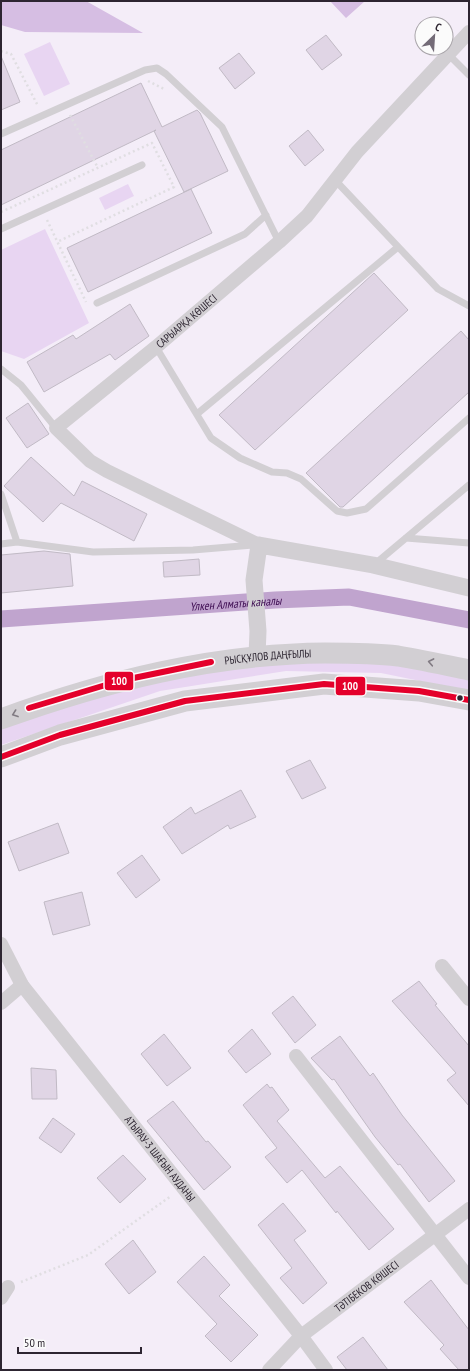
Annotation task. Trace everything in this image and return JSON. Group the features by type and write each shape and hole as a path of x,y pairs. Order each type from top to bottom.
{"main road":[{"name":"РЫСҚҰЛОВ ДАҢҒЫЛЫ","path":"1,719 46,702 164,670 257,656 304,653 356,653 397,656 469,670"},
{"path":"1,757 60,734 185,701 324,684 419,691 469,700"}],"street":[{"name":"САРЫАРҚА КӨШЕСІ","path":"454,48 469,32"},
{"name":"САРЫАРҚА КӨШЕСІ","path":"56,428 156,347 279,242 307,216 358,152 446,56"},
{"path":"56,428 90,461 106,471 259,545 373,566 469,588"},
{"path":"257,656 258,631 254,580 259,545"},
{"name":"АТЫРАУ-3 ШАҒЫН АУДАНЫ","path":"1,944 22,985 301,1336 326,1370"},
{"path":"442,966 469,999"},
{"path":"1,1003 22,985"},
{"path":"296,1056 469,1278"},
{"name":"ТӘТІБЕКОВ КӨШЕСІ","path":"269,1370 301,1336 469,1208"}],"lane":[{"path":"450,56 469,75"},
{"path":"1,134 145,70 157,68 222,128 279,242"},
{"path":"1,229 142,165"},
{"path":"336,180 438,289 469,306"},
{"path":"95,301 245,234 266,215"},
{"path":"197,414 398,247"},
{"path":"156,347 211,438 240,458 272,472 287,474 301,479 338,511 347,513 366,509 469,418"},
{"path":"1,369 21,385 56,428"},
{"path":"373,566 469,485"},
{"path":"1,494 17,542"},
{"path":"406,538 469,543"},
{"path":"1,544 17,542 93,552 193,550 259,545"}],"path":[{"path":"1,51 11,54 43,115"},
{"path":"146,80 167,91"},
{"path":"65,105 105,182"},
{"path":"42,210 85,302"},
{"path":"85,302 95,301"},
{"path":"85,302 95,301"},
{"path":"4,1293 88,1255 183,1188"}],"shaded area":[{"path":"1,1 86,1 143,33 25,32 1,25"},
{"path":"330,1 365,1 346,18"},
{"path":"50,42 70,84 44,96 24,54"},
{"path":"128,184 134,196 105,210 99,198"},
{"path":"45,229 89,323 24,359 1,351 1,250"},
{"path":"286,660 384,661 469,679 469,691 381,673 286,671 160,691 1,745 1,728 155,679"}],"building":[{"path":"326,35 342,55 322,70 306,50"},
{"path":"239,53 255,73 235,89 219,68"},
{"path":"1,56 20,102 1,110"},
{"path":"141,83 162,127 197,110 200,113 228,171 184,192 154,131 156,130 1,205 1,150"},
{"path":"308,130 324,150 305,166 289,146"},
{"path":"191,189 212,233 88,292 67,248"},
{"path":"374,273 408,310 255,450 219,415"},
{"path":"130,304 149,336 115,360 110,354 44,392 27,362 73,335 76,339"},
{"path":"461,331 469,340 469,392 343,507 340,507 306,473"},
{"path":"28,403 49,434 27,448 6,418"},
{"path":"31,457 74,496 82,481 147,514 134,541 61,503 43,522 4,486"},
{"path":"44,551 70,554 73,586 1,593 1,555"},
{"path":"199,559 200,575 164,577 163,562"},
{"path":"310,760 326,788 302,799 286,771"},
{"path":"241,790 256,817 230,829 228,825 182,854 163,827 191,807 195,814"},
{"path":"58,823 69,853 19,871 8,842"},
{"path":"142,855 160,880 136,898 117,873"},
{"path":"82,892 90,925 53,935 44,902"},
{"path":"419,981 437,1004 435,1005 469,1046 469,1106 447,1080 456,1073 392,1001"},
{"path":"293,996 316,1025 295,1043 272,1013"},
{"path":"252,1029 271,1054 246,1073 228,1051"},
{"path":"164,1034 191,1068 167,1086 141,1054"},
{"path":"340,1036 370,1076 373,1073 402,1115 455,1181 429,1202 400,1164 398,1165 375,1137 334,1079 332,1080 311,1058"},
{"path":"31,1068 56,1070 57,1099 32,1099"},
{"path":"267,1084 270,1088 272,1087 289,1110 277,1121 325,1178 340,1166 394,1229 369,1250 337,1211 336,1213 302,1170 287,1183 265,1157 277,1148 243,1105"},
{"path":"173,1101 206,1142 208,1141 231,1167 204,1190 147,1121"},
{"path":"53,1118 75,1134 61,1153 39,1138"},
{"path":"123,1155 146,1179 120,1203 97,1178"},
{"path":"283,1203 306,1231 294,1240 327,1283 303,1304 280,1278 292,1268 258,1225"},
{"path":"133,1240 156,1272 129,1294 105,1264"},
{"path":"204,1256 230,1285 219,1296 258,1335 231,1362 205,1336 217,1324 177,1282"},
{"path":"431,1280 469,1330 469,1370 459,1370 440,1349 444,1345 404,1302"},
{"path":"363,1337 388,1370 347,1370 337,1357"}],"waterway":[{"name":"Үлкен Алматы каналы","path":"1,619 275,600 349,597 469,620"}],"transit line":[{"name":"100","path":"29,708 119,681 211,662"},
{"name":"100","path":"1,757 60,735 185,701 324,684 419,691 469,700"}]}
